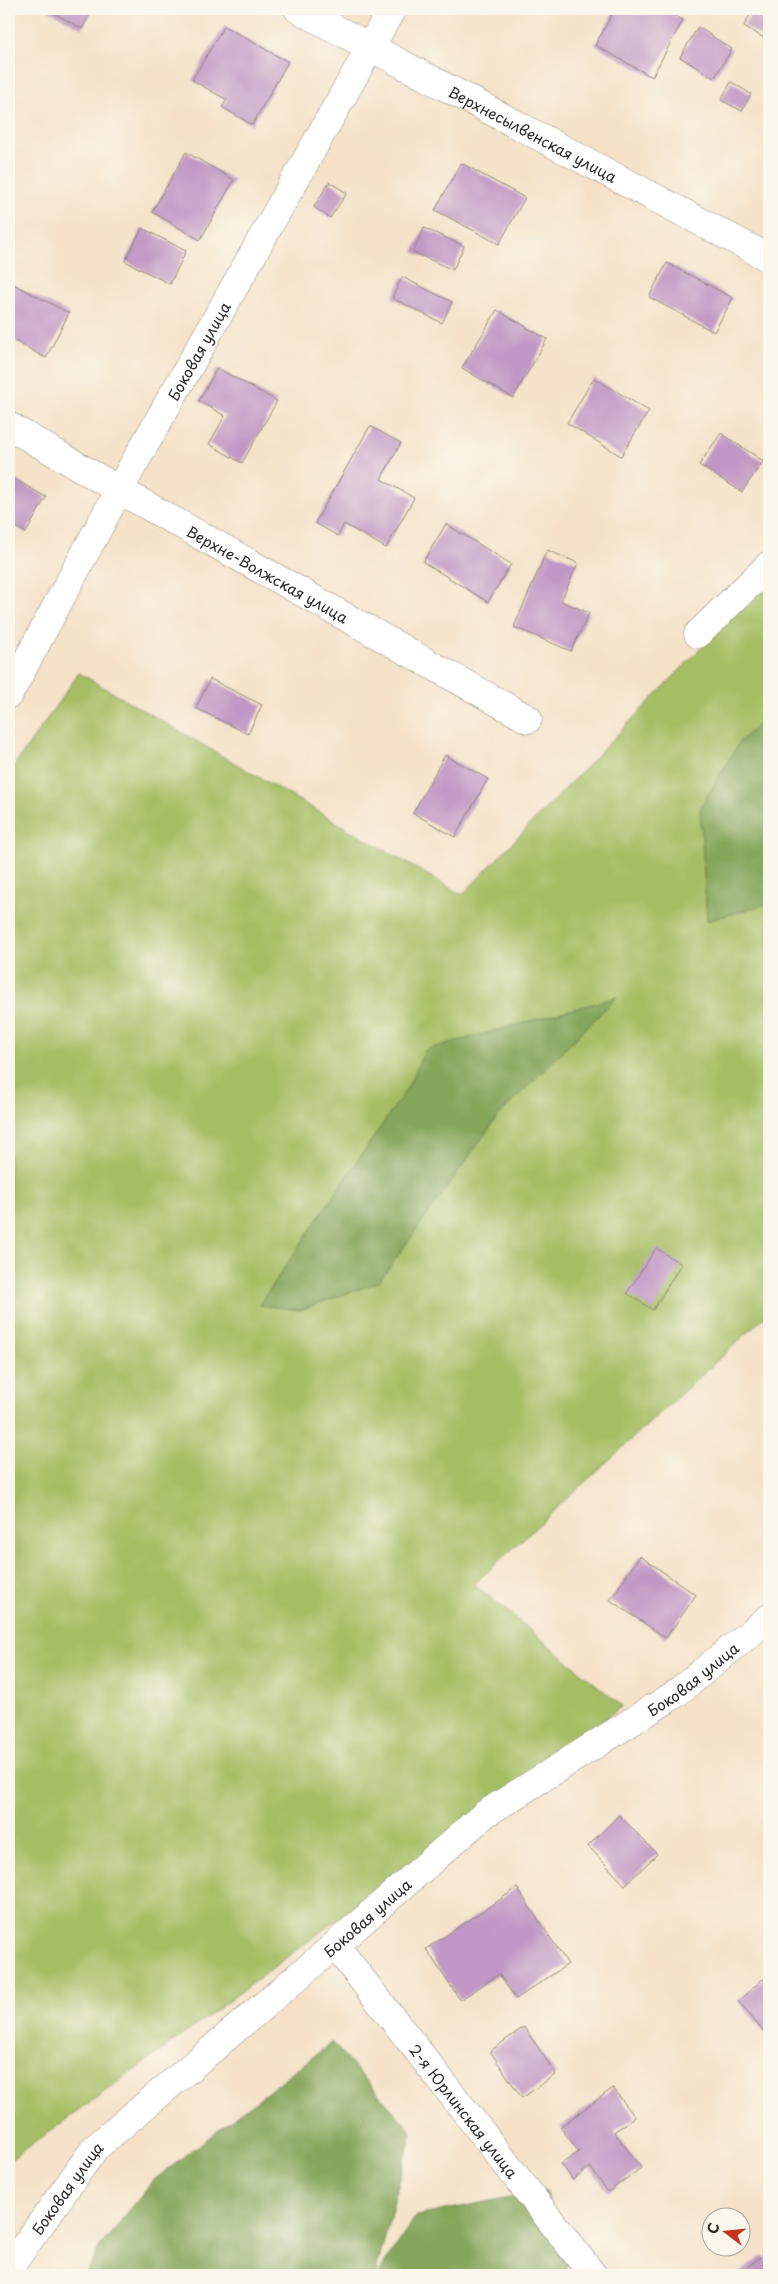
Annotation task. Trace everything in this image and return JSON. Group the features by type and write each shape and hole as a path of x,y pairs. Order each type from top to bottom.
{"street":[{"name":"Верхнесылвенская улица","path":"298,9 769,258"},
{"name":"Боковая улица","path":"9,694 119,490 392,9"},
{"name":"Верхне-Волжская улица","path":"9,426 119,490 528,719"},
{"path":"698,634 769,565"},
{"name":"Боковая улица","path":"9,2268 95,2148 335,1945 485,1814 674,1695 769,1618"},
{"name":"2-я Юрлинская улица","path":"335,1945 593,2275"}],"green space":[{"path":"769,578 769,1313 474,1584 622,1706 199,2023 9,2161 9,773 79,673 462,895"},
{"path":"769,715 769,903 707,921 700,808 740,741"},
{"path":"617,997 498,1116 379,1282 300,1310 259,1305 408,1087 425,1050"},
{"path":"332,2042 412,2132 375,2275 85,2275 99,2248 154,2180"},
{"path":"545,2190 569,2275 377,2275 416,2216"}],"building":[{"path":"47,9 93,9 82,29"},
{"path":"615,9 662,9 683,20 652,77 595,45"},
{"path":"753,9 769,9 769,41 744,26"},
{"path":"224,26 288,62 252,125 222,107 227,100 192,80"},
{"path":"698,27 732,49 714,78 680,57"},
{"path":"731,82 751,94 742,111 721,100"},
{"path":"186,152 234,180 200,240 152,212"},
{"path":"461,163 525,198 499,244 435,210"},
{"path":"329,182 347,193 330,218 314,207"},
{"path":"142,228 186,251 170,284 125,261"},
{"path":"424,228 464,246 453,270 413,252"},
{"path":"667,263 733,298 714,332 649,297"},
{"path":"402,277 452,302 442,323 392,298"},
{"path":"9,282 69,313 46,358 9,338"},
{"path":"497,310 547,339 513,398 462,368"},
{"path":"217,368 277,401 242,463 209,444 225,416 199,401"},
{"path":"594,378 649,411 621,456 567,423"},
{"path":"370,426 401,443 381,479 414,498 386,548 344,524 338,536 315,523"},
{"path":"721,433 763,461 742,492 699,465"},
{"path":"9,476 46,497 26,533 9,523"},
{"path":"446,524 511,564 488,602 423,562"},
{"path":"547,550 578,563 561,601 589,613 571,651 514,627"},
{"path":"210,679 262,705 248,734 196,708"},
{"path":"445,755 488,779 455,837 413,813"},
{"path":"656,1248 681,1264 653,1310 627,1293"},
{"path":"640,1556 696,1595 666,1638 610,1600"},
{"path":"619,1815 657,1854 625,1885 588,1846"},
{"path":"517,1888 568,1964 516,1999 499,1974 460,2000 426,1949"},
{"path":"763,1979 769,1986 769,2038 738,2001"},
{"path":"524,2027 556,2074 522,2098 490,2051"},
{"path":"613,2088 635,2117 614,2132 641,2168 608,2192 590,2167 573,2180 561,2164 579,2152 560,2127"},
{"path":"763,2255 769,2263 769,2275 737,2275"}]}
